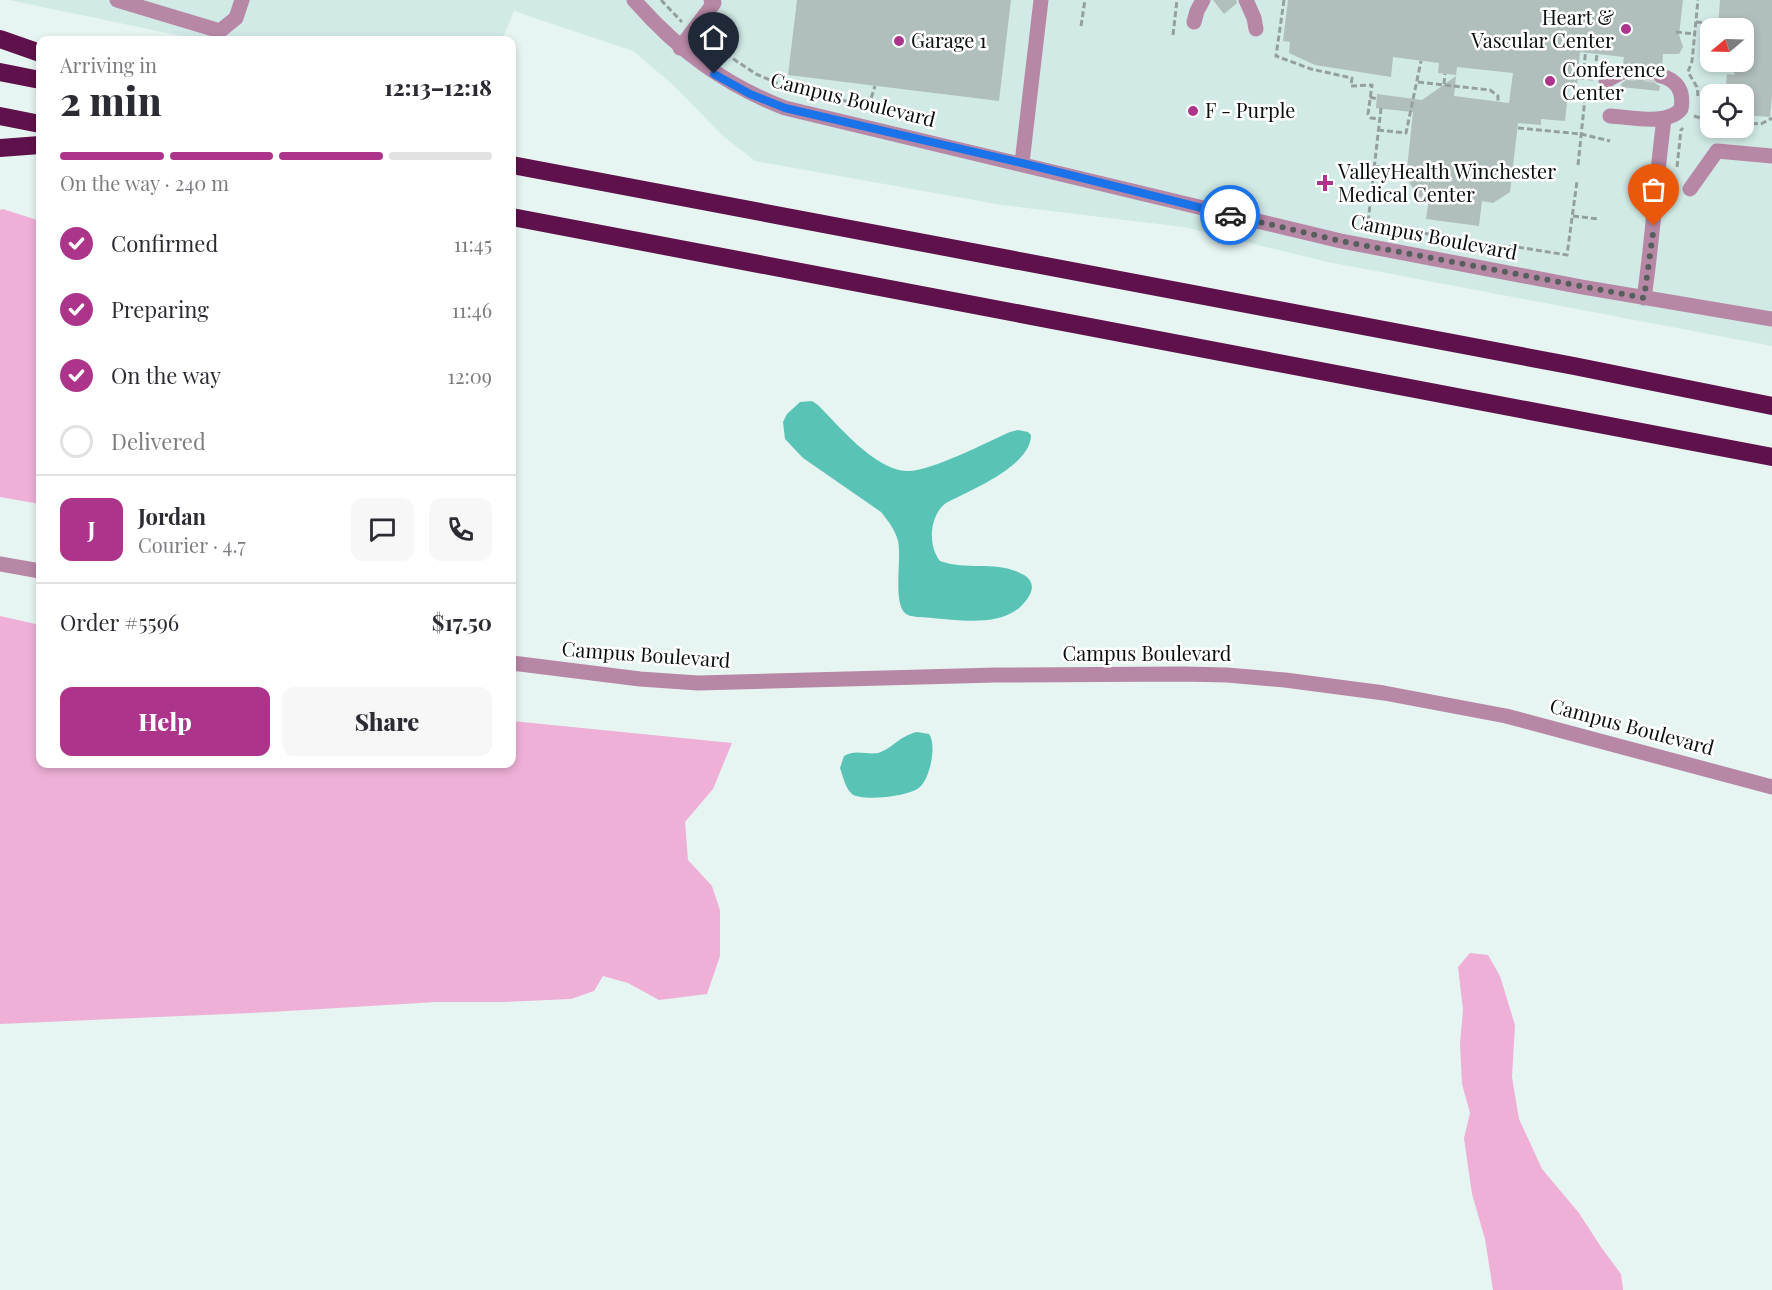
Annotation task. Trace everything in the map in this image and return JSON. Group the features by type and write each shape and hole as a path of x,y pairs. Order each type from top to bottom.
{"highway":[{"path":"0,39 36,52"},
{"path":"0,72 36,79"},
{"path":"0,116 36,123"},
{"path":"0,148 36,145"},
{"path":"516,166 1772,406"},
{"path":"516,218 1772,458"},
{"path":"1714,394 1772,401"}],"street":[{"path":"117,0 220,31 236,18 242,0"},
{"name":"Campus Boulevard","path":"634,0 680,48 714,74 738,88 785,108 1341,241 1644,298 1772,319"},
{"path":"1022,163 1041,0"},
{"path":"1194,22 1199,5 1203,0"},
{"path":"1246,0 1256,29"},
{"path":"680,48 713,1"},
{"path":"1600,80 1622,72"},
{"path":"1610,117 1664,119 1678,113 1681,109 1682,98 1679,86 1671,78 1661,76"},
{"path":"1644,298 1652,246 1656,184 1664,119"},
{"path":"1690,189 1717,151 1772,156"},
{"path":"0,564 36,570"},
{"name":"Campus Boulevard","path":"516,664 640,679 698,683 996,675 1183,674 1285,680 1384,693 1506,716 1772,787"}],"path":[{"path":"661,0 693,31 740,65 800,93 869,105 875,86"},
{"path":"1081,26 1085,0"},
{"path":"1173,35 1177,0"},
{"path":"1284,0 1276,56 1311,69 1352,78 1351,86 1372,85 1368,114 1371,118 1380,119"},
{"path":"1698,0 1692,61 1688,72 1697,87 1698,98"},
{"path":"1696,22 1700,22"},
{"path":"1676,32 1695,34"},
{"path":"1583,78 1586,47"},
{"path":"1578,165 1585,98 1593,97 1600,80 1597,54"},
{"path":"1378,130 1406,133 1421,60"},
{"path":"1444,84 1445,74"},
{"path":"1578,78 1600,80"},
{"path":"1418,82 1490,90 1498,96 1498,102"},
{"path":"1370,97 1377,99"},
{"path":"1697,107 1694,116 1700,118"},
{"path":"1381,108 1368,222 1428,234 1441,243 1458,241 1481,247 1517,247 1568,255 1577,181"},
{"path":"1754,124 1761,124 1772,118"},
{"path":"1677,167 1681,130 1687,124"},
{"path":"1518,128 1581,135 1610,141"},
{"path":"1374,165 1406,175"},
{"path":"1573,216 1598,219"}],"shaded area":[{"name":"ValleyHealth Winchester Medical Center","path":"9,0 1772,0 1772,346 1328,262 1183,227 1002,205 755,161 723,136 672,84 633,51 514,11 504,36 182,36"},
{"path":"0,210 36,220 36,503 0,497"},
{"path":"812,401 870,455 882,463 906,471 943,462 1010,432 1018,430 1028,432 1031,435 1028,446 1021,457 998,476 946,503 936,515 932,530 933,546 940,561 950,564 1002,567 1027,577 1032,589 1022,605 1010,614 980,621 917,617 905,613 901,606 898,588 898,541 889,522 881,512 803,458 785,439 783,422 787,414 800,402"},
{"path":"0,616 36,624 36,768 516,768 516,721 732,743 713,789 685,822 688,860 712,886 720,910 720,956 707,994 659,1000 628,983 603,976 594,991 571,999 436,1002 0,1024"},
{"path":"917,732 929,734 932,746 927,776 920,787 907,793 876,798 852,794 840,768 844,756 853,753 878,753 905,736"},
{"path":"1470,953 1488,955 1500,976 1515,1025 1512,1077 1519,1119 1542,1169 1579,1213 1621,1274 1623,1290 1493,1290 1485,1239 1472,1194 1464,1138 1470,1113 1462,1084 1460,1043 1463,1010 1458,967"}],"building":[{"name":"Garage 1","path":"797,0 1011,0 999,101 788,75"},
{"path":"1213,0 1236,0 1237,3 1224,14"},
{"path":"1288,0 1683,0 1679,35 1683,47 1679,54 1663,54 1662,67 1655,68 1652,73 1653,82 1660,86 1659,91 1621,87 1621,84 1632,73 1630,67 1623,63 1624,57 1580,52 1577,85 1569,84 1565,121 1541,119 1541,125 1518,123 1510,192 1493,203 1482,201 1479,226 1426,219 1429,198 1419,197 1406,178 1413,112 1376,108 1377,94 1422,100 1456,76 1454,96 1509,103 1513,73 1457,67 1456,75 1438,73 1439,63 1393,57 1391,77 1315,65 1289,53 1290,42 1283,41"},
{"path":"1720,0 1772,0 1770,117 1754,116 1754,84 1726,84 1727,74 1754,72 1754,18 1719,18"}],"tunnel":[{"path":"1622,72 1661,76"}],"way so far":[{"path":"1230,215 1341,241 1644,298 1654,226"}],"place":[{"name":"Heart & Vascular Center","path":"1626,29"},
{"name":"Garage 1","path":"899,41"},
{"name":"Conference Center","path":"1550,81"},
{"name":"F - Purple","path":"1193,111"},
{"name":"ValleyHealth Winchester Medical Center","path":"1325,183"}],"route":[{"path":"714,74 750,94 785,108 1022,163 1230,215"}]}
